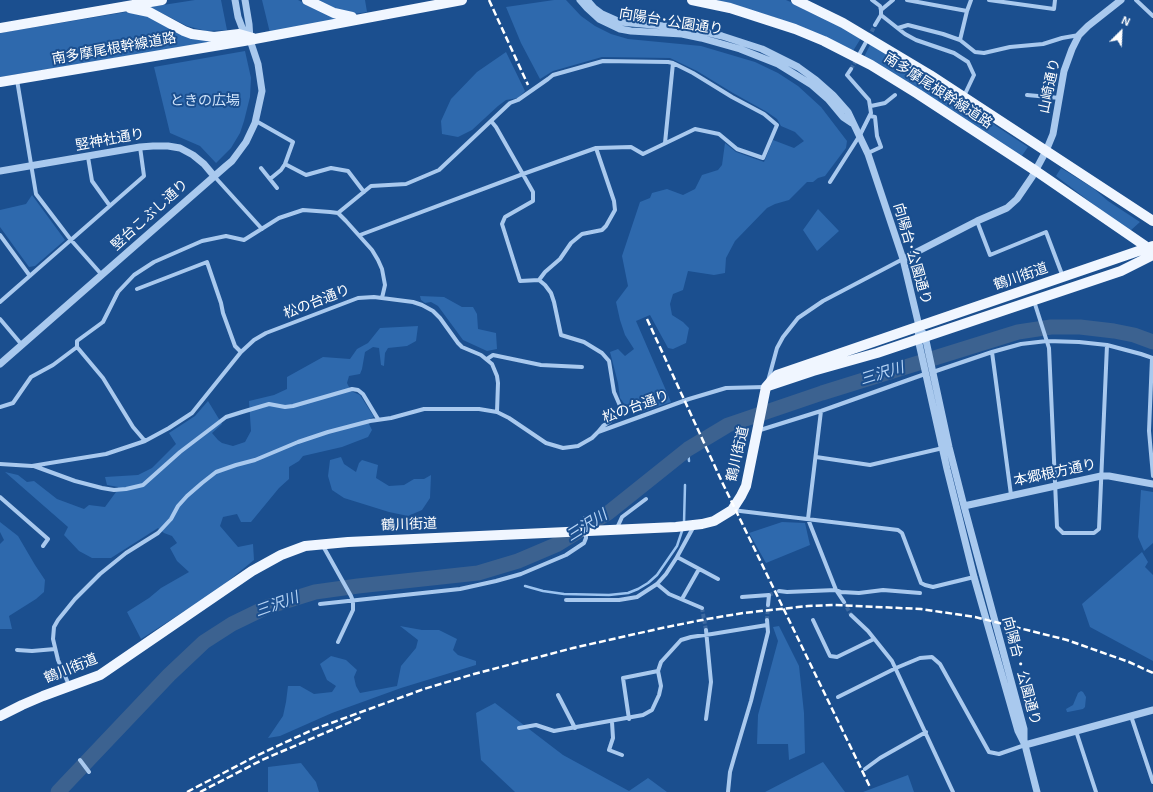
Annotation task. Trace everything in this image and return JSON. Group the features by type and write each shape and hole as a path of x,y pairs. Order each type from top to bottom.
{"main road":[{"path":"0,28 162,0"},
{"path":"307,0 339,15 364,18"},
{"path":"118,8 131,8 148,12 192,34 214,37 239,34 270,36 462,0"},
{"name":"南多摩尾根幹線道路","path":"692,0 708,2 765,19 803,32 851,54 918,94 1036,171 1152,250"},
{"name":"南多摩尾根幹線道路","path":"796,0 823,12 875,41 963,96 1153,222"},
{"name":"南多摩尾根幹線道路","path":"0,82 233,43 248,34"},
{"name":"鶴川街道","path":"766,387 813,370 877,353 1121,270 1142,261 1152,250"},
{"name":"鶴川街道","path":"0,716 22,705 100,675 252,571 280,555 305,546 563,533 586,535 601,531 692,526 714,521 732,510 746,486 766,387 773,379 783,372 1063,278 1152,250"}],"street":[{"path":"235,0 238,17 248,34"},
{"name":"向陽台･公園通り","path":"580,0 602,14 620,22 701,31 742,42 780,57 798,67 833,95 848,112 852,123 860,135 868,152 903,259 919,326"},
{"path":"872,0 880,6 881,12 898,28 916,40 954,53 968,62 974,75 963,96"},
{"path":"875,25 881,12 892,0"},
{"path":"907,0 967,10"},
{"path":"960,40 967,10 971,0"},
{"path":"989,0 1054,9 1055,0"},
{"name":"山崎通り","path":"903,259 977,221 1006,208 1020,195 1036,171 1053,134 1067,62 1079,35 1095,20 1121,0"},
{"path":"1136,0 1153,16"},
{"path":"245,1 252,10 248,34"},
{"path":"245,1 248,34 263,82 262,90"},
{"path":"898,28 908,25 943,34 960,40 975,52 984,53 1010,47 1043,44 1062,38 1079,35"},
{"name":"竪台こぶし通り","path":"0,364 229,164 238,153 248,138 256,120 262,90 258,64 248,34"},
{"path":"860,53 866,42"},
{"path":"338,213 371,186 406,184 439,170 510,104 553,75 603,61 673,63 764,114 777,124 763,158 737,149 719,134 695,129 643,154 631,147 596,148 360,235"},
{"path":"665,143 673,63"},
{"path":"830,182 860,135 870,116 871,106 869,100 847,75 851,69"},
{"path":"17,80 36,194 71,240 102,275"},
{"path":"871,106 884,103 895,95"},
{"path":"1027,95 1060,98"},
{"path":"868,152 881,147 877,136 876,117 870,116"},
{"path":"256,120 293,142 285,164 270,180"},
{"path":"491,121 496,127 533,192 533,201 506,217 502,224 520,281 539,280 545,285 554,302 561,335 584,342 602,353 609,361 614,392 621,408 613,419 603,426 598,432"},
{"name":"竪神社通り","path":"0,171 140,147 168,146 180,148 193,155 204,164 214,176"},
{"path":"0,302 144,176 140,147"},
{"path":"539,280 545,272 560,259 572,242 582,234 602,230 615,210 614,201 596,148"},
{"path":"88,157 92,181 110,206"},
{"path":"285,164 306,174 331,168 348,171 364,192"},
{"path":"261,168 277,188"},
{"path":"214,176 262,228"},
{"path":"145,441 133,427 103,378 77,347 77,341 103,322 118,292 134,274 154,262 202,241 226,236 244,240 279,218 303,210 338,213 360,235 372,250 382,269 385,285 382,298"},
{"path":"977,221 990,255 1046,232 1063,278"},
{"path":"0,235 30,276"},
{"path":"766,387 777,348 783,337 798,318 823,301 903,259"},
{"path":"137,289 207,262 221,303 223,314 235,346 241,352"},
{"name":"松の台通り","path":"0,464 32,466 106,454 145,441 192,413 241,352 254,340 266,333 358,298 374,296 413,302 428,308 440,318 462,347 487,359"},
{"path":"1034,300 1049,348 1057,527 1062,533 1094,533 1099,529 1108,345"},
{"path":"0,319 22,345"},
{"name":"向陽台・公園通り","path":"919,326 974,577 984,596"},
{"path":"758,429 821,411 928,370 1021,344 1046,341 1108,345 1152,358 1152,399 1149,431 1153,476"},
{"path":"0,406 13,403 31,377 53,365 77,347"},
{"path":"992,352 1011,495"},
{"path":"69,686 58,660 53,639 54,627 62,615 75,599 100,574 126,553 158,533 187,496 216,472 255,460 313,437 378,419 390,418 424,409 479,409 497,412 498,383 494,369 487,359 493,355 541,365 582,367"},
{"name":"松の台通り","path":"497,412 509,418 536,438 546,443 563,448 578,446 592,438 598,432 689,399 726,388 766,387"},
{"path":"32,466 75,481 102,488 114,490 126,489 143,485 180,452 226,417 269,404 285,407 293,406 352,389 358,390 363,394 378,419"},
{"path":"821,411 808,519 836,590 844,602"},
{"path":"816,457 870,465 945,448"},
{"name":"向陽台・公園通り","path":"945,448 964,506 984,596 1018,731 1024,745 1037,792"},
{"name":"本郷根方通り","path":"964,506 1101,476 1153,483"},
{"path":"0,497 48,539 43,546"},
{"path":"616,530 622,517 646,499"},
{"path":"732,510 898,530 902,533 921,583 928,587 974,577"},
{"path":"320,604 352,599 460,589 521,574 566,555 584,543 586,535 585,519"},
{"path":"566,600 592,601 637,597 657,584 677,557 692,526"},
{"path":"322,544 352,599 353,610 338,642"},
{"path":"677,557 718,579"},
{"path":"682,599 699,569"},
{"path":"657,584 669,594 702,608"},
{"path":"779,591 836,590 841,592 859,593 882,590 920,593"},
{"path":"742,597 769,595 768,605"},
{"path":"851,615 892,660 953,792"},
{"path":"728,792 730,772 751,701 768,632 767,620"},
{"path":"813,620 830,656 837,657 874,639"},
{"path":"519,728 536,725 554,731 612,722 644,715 652,710 659,695 661,686 658,671 661,662 681,640 706,632 767,625"},
{"path":"706,632 711,682 706,719"},
{"path":"17,650 32,651 55,649"},
{"path":"838,697 896,668 920,658 932,657 940,664 987,750 992,754 999,754 1024,745 1151,711"},
{"path":"628,719 623,678 658,671"},
{"path":"558,695 575,728"},
{"path":"1131,716 1153,781"},
{"path":"612,722 613,738 609,750 622,755"},
{"path":"1076,731 1096,792"},
{"path":"865,769 880,758 926,732"},
{"path":"80,760 89,772"}],"green space":[{"path":"195,0 221,0 227,30 206,31 187,26 150,7"},
{"path":"262,0 298,0 338,20 270,33"},
{"path":"314,0 365,0 367,12 354,14 340,12"},
{"path":"554,0 566,0 581,16 595,26 611,34 628,39 701,46 755,62 778,73 798,86 821,107 847,141 846,148 825,176 818,178 813,182 807,182 789,200 767,208 735,241 726,258 725,273 714,275 688,271 683,290 673,294 670,304 672,315 689,328 686,343 673,349 668,348 650,315 636,321 671,402 642,412 628,409 620,398 618,383 610,352 618,349 625,356 634,349 625,335 616,302 628,286 622,256 640,202 650,198 652,193 667,189 683,195 695,189 702,175 718,170 722,165 725,143 736,152 764,162 773,140 794,148 804,141 795,132 781,126 777,119 767,112 697,71 670,58 602,57 553,71 540,79 521,43 506,7"},
{"path":"716,0 786,0 814,12 861,38 853,51 777,18"},
{"path":"126,12 141,14 219,41 0,77 0,33"},
{"path":"871,43 958,97 996,126 1028,147 1021,157 864,57"},
{"name":"ときの広場","path":"245,51 251,78 250,97 244,121 240,133 231,148 216,163 200,146 170,133 154,67"},
{"path":"506,52 525,91 518,98 506,100 472,130 458,137 442,134 441,121 451,99 477,72"},
{"path":"1061,168 1093,188 1108,201 1140,222 1130,231 1056,176"},
{"path":"32,195 65,240 35,266 29,267 0,227 0,210 26,204"},
{"path":"818,209 839,231 817,251 803,230"},
{"path":"420,296 444,297 462,307 473,307 477,314 478,329 496,333 497,349 487,351 463,340 438,306 431,302 425,303 421,300"},
{"path":"418,326 416,341 407,346 388,348 385,353 384,366 381,365 379,348 373,347 365,352 360,374 349,376 347,383 351,391 360,395 374,417 367,420 372,430 368,437 342,447 303,456 299,461 289,467 289,479 279,488 251,522 241,522 237,514 223,517 220,526 238,547 253,544 254,560 216,591 141,639 127,612 149,598 161,588 189,572 177,561 170,548 177,543 172,536 164,533 158,528 111,558 92,558 79,551 64,535 68,527 5,472 18,475 27,482 34,481 57,499 84,509 89,505 105,507 118,487 107,485 105,477 138,475 152,468 176,444 169,433 195,416 208,401 222,424 212,433 218,440 222,443 233,446 245,442 251,431 249,401 274,395 287,389 287,377 323,357 350,359 357,349 368,343 380,328"},
{"path":"341,457 344,464 356,472 359,463 362,460 378,465 376,478 389,486 404,485 414,479 424,479 431,475 430,498 422,510 408,516 389,512 344,498 332,490 328,476 330,460"},
{"path":"1141,490 1153,492 1153,543 1144,551 1138,537"},
{"path":"0,522 18,536 45,580 44,592 36,599 9,616 12,629 0,629 0,544 4,540 0,532"},
{"path":"782,522 805,523 810,545 766,563 749,533"},
{"path":"1142,552 1148,562 1145,567 1153,575 1153,661 1090,627 1082,604"},
{"path":"400,626 422,630 439,630 457,639 453,650 458,655 476,661 476,665 401,688 332,713 280,736 268,738 283,716 288,686 300,686 314,694 332,692 336,686 327,680 320,664 331,656 346,660 357,670 354,677 356,686 360,693 397,686 401,666 416,648 418,640"},
{"path":"779,626 799,666 804,713 805,753 789,760 788,744 757,744 758,715 778,641 773,627"},
{"path":"1081,691 1086,697 1085,707 1083,709 1067,712 1066,709 1073,705 1078,693"},
{"path":"495,703 563,755 629,791 648,778 667,792 515,792 481,760 476,713"},
{"path":"823,762 845,792 765,792"},
{"path":"301,763 316,782 319,792 268,792 268,767"},
{"path":"908,775 914,792 863,792"}],"waterway":[{"name":"三沢川","path":"58,792 169,675 204,642 232,624 267,607 315,592 478,573 518,561 558,544 608,513 688,449 728,425 822,393 1018,332 1051,327 1080,327 1134,335 1153,342"},
{"path":"688,449 689,461"},
{"path":"684,523 685,485"},
{"path":"525,586 543,591 564,594 609,595 628,593 648,583 657,575 677,546 683,528"}],"tunnel":[{"path":"869,37 875,25"},
{"path":"851,69 857,59"},
{"path":"769,595 779,591"},
{"path":"844,602 851,615"},
{"path":"767,620 768,605"},
{"path":"702,608 706,630"}],"railway":[{"path":"489,0 528,85"},
{"path":"647,319 723,484 870,787"},
{"path":"187,792 256,756 312,730 424,689 573,648 662,628 743,613 808,606 835,605 921,609 975,617 1067,640 1129,662 1153,673"},
{"path":"200,792 262,760 362,717"}]}
